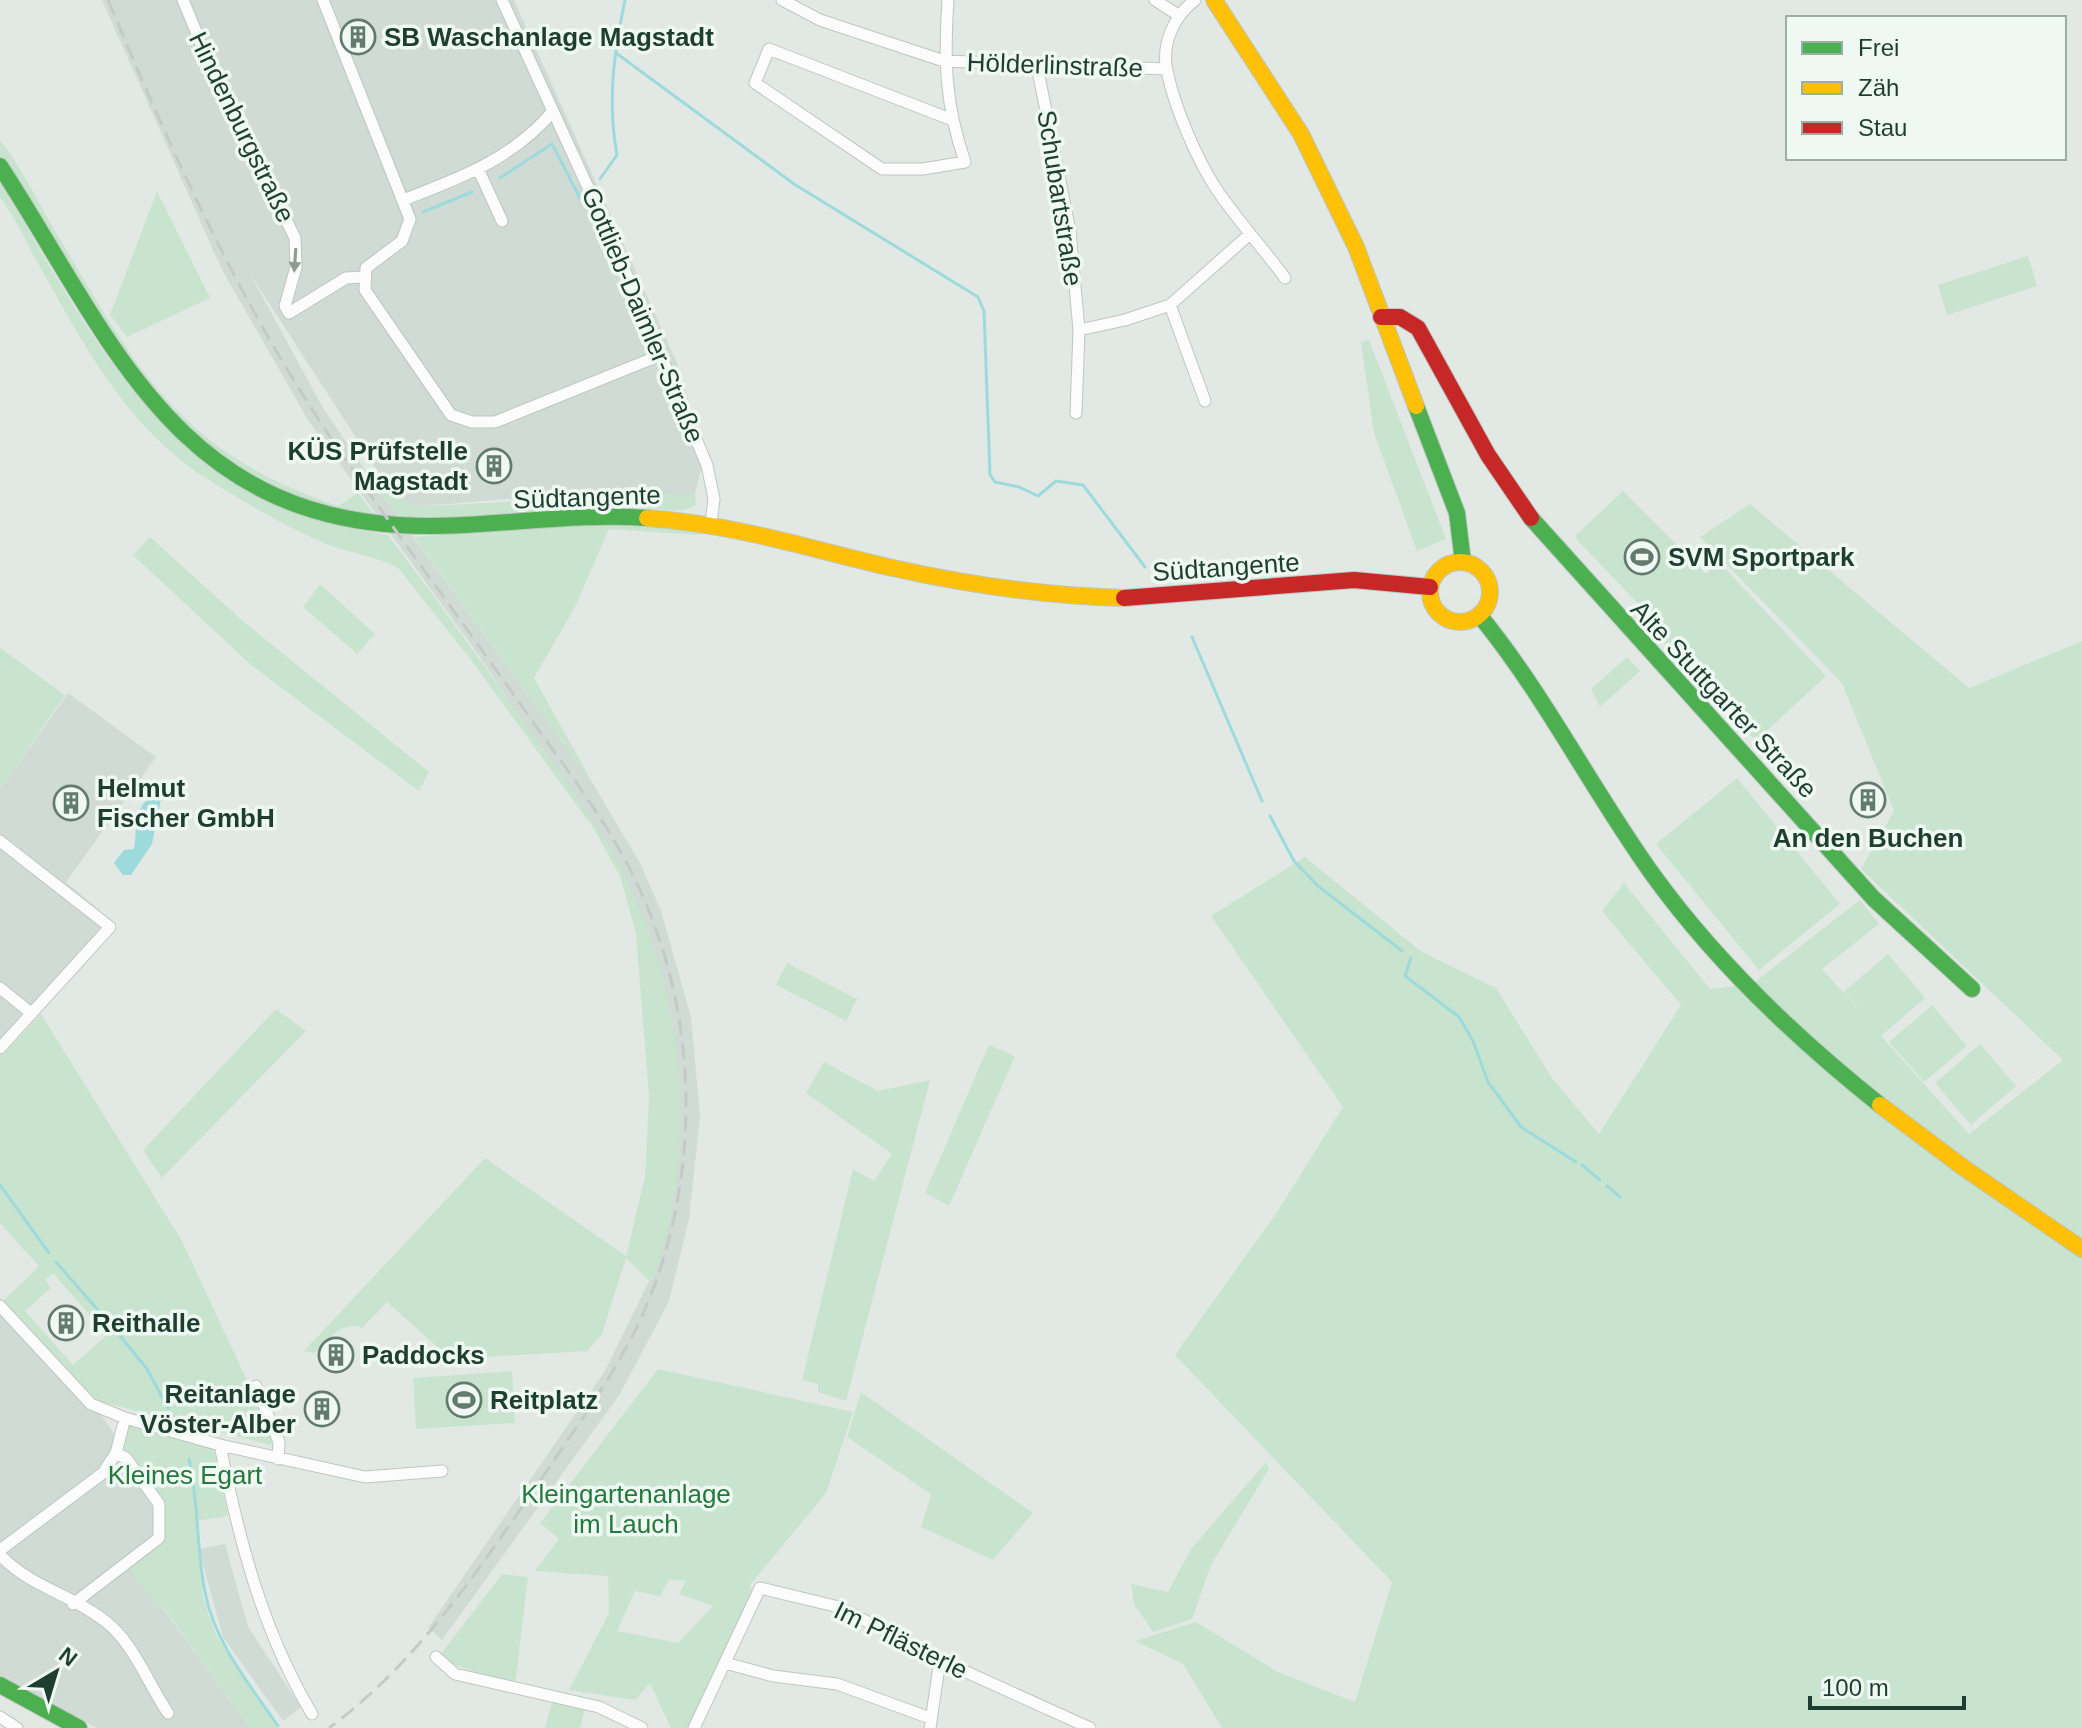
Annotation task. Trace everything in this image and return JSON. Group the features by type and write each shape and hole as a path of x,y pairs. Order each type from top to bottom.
{"main road":[{"path":"1214,0 1264,72 1313,155 1356,247 1457,513 1463,562"},
{"name":"Südtangente","path":"0,166 118,358 146,395 198,448 266,492 330,516 409,528 609,515 711,523 920,574 1028,592 1177,598 1352,582 1430,587"},
{"name":"Alte Stuttgarter Straße","path":"1381,317 1400,317 1421,332 1511,492 1583,581 1874,899 1972,989"},
{"path":"1463,562 1473,565 1487,579 1490,598 1480,616 1463,623 1445,619 1432,605 1430,587 1438,571 1463,562"},
{"path":"1480,616 1522,669 1655,876 1755,996 1828,1064 1901,1125 2082,1249"},
{"path":"0,1685 79,1728"}],"street":[{"name":"Hindenburgstraße","path":"183,0 209,63 295,238 296,267 285,306 289,313 346,278 364,277"},
{"path":"323,0 410,219 402,241 366,268 365,290 451,415 472,422 495,422 661,355"},
{"name":"Gottlieb-Daimler-Straße","path":"502,0 707,465 714,499 711,523"},
{"name":"Hölderlinstraße","path":"782,0 820,20 944,61 1166,69"},
{"path":"948,0 944,61 950,119 965,162 923,169 882,169 755,83 769,49 950,119"},
{"path":"1155,0 1178,15"},
{"path":"1195,0 1178,15 1168,41 1166,69 1190,135 1215,188 1285,278"},
{"name":"Schubartstraße","path":"1037,66 1070,231 1079,330 1076,413"},
{"path":"403,200 479,171 533,135 553,111"},
{"path":"479,171 502,221"},
{"path":"1079,330 1125,320 1170,305 1250,234"},
{"path":"1170,305 1205,401"},
{"path":"0,841 110,927 0,1048"},
{"path":"0,988 31,1013"},
{"path":"0,1306 91,1404 125,1418 220,1445 365,1477 442,1471"},
{"path":"256,1386 279,1442 278,1459"},
{"path":"125,1418 116,1453 103,1473 0,1552 27,1580 112,1627 151,1681 168,1713"},
{"path":"220,1445 243,1554 275,1646 312,1714"},
{"path":"73,1604 159,1538 159,1504 126,1458 116,1453"},
{"name":"Im Pflästerle","path":"694,1728 760,1588 839,1607 940,1660 1090,1728"},
{"path":"436,1657 455,1674 599,1707 642,1728"},
{"path":"725,1663 773,1676 837,1684 930,1723 940,1660"},
{"path":"0,1717 17,1728"}],"shaded area":[{"path":"102,0 514,0 677,363 705,454 695,494 507,499 413,507 382,478 249,272 323,408 595,787 641,865 661,911 691,1017 700,1116 689,1219 669,1301 620,1394 442,1640 428,1628 605,1371 649,1281 653,1279 670,1218 675,1166 679,1100 672,1023 653,947 624,875 608,846 477,653 308,420 222,270"},
{"path":"68,693 156,757 66,882 116,924 0,1058 0,790"},
{"path":"0,1309 90,1399 162,1503 157,1606 162,1607 250,1728 97,1728 0,1675"},
{"path":"225,1544 248,1627 301,1707 283,1721 223,1637 199,1549"}],"green space":[{"path":"0,140 21,170 108,319 164,396 197,429 235,458 282,484 338,506 358,493 378,520 323,508 255,480 192,436 143,385 0,158"},
{"path":"0,181 110,360 150,410 196,453 249,489 313,517 388,535 574,792 623,873 644,920 672,1021 680,1126 676,1179 667,1230 653,1280 649,1281 626,1258 602,1334 587,1351 451,1359 387,1302 362,1328 341,1329 314,1353 304,1351 485,1158 626,1256 645,1177 649,1097 636,934 620,876 594,829 471,660 399,569 324,543 253,507 181,460 155,437 131,411 90,354 0,197"},
{"path":"157,191 210,298 127,337 110,315"},
{"path":"2028,256 2037,286 1947,315 1938,285"},
{"path":"1369,340 1446,539 1417,551 1374,433 1361,342"},
{"path":"382,478 413,507 656,493 695,494 696,505 682,511 625,507 404,524 374,483"},
{"path":"1623,491 1706,574 1719,562 1826,676 1756,741 1650,627 1655,621 1577,540 1576,535"},
{"path":"1750,504 1969,688 2082,641 2082,1728 1222,1728 1183,1664 1135,1641 1196,1622 1278,1672 1355,1702 1392,1582 1175,1355 1277,1212 1343,1107 1211,916 1305,857 1422,952 1496,988 1552,1078 1599,1134 1681,1005 1602,911 1624,883 1710,989 1752,984 1860,900 1879,924 1822,969 1863,1014 1844,992 1888,954 1925,998 1881,1036 1969,1134 2063,1060 1861,869 1894,811 1842,683 1700,537"},
{"path":"572,522 699,530 699,535 609,529 575,607 534,678 595,787 414,537"},
{"path":"150,537 244,622 429,772 419,791 251,665 133,555"},
{"path":"320,584 375,634 357,654 303,607"},
{"path":"0,648 65,695 0,790"},
{"path":"1627,657 1640,671 1600,707 1591,689"},
{"path":"1737,778 1840,904 1759,970 1656,844"},
{"path":"787,963 857,999 846,1021 776,985"},
{"path":"1932,1005 1967,1046 1924,1082 1889,1042"},
{"path":"276,1009 306,1031 162,1178 143,1150"},
{"path":"41,1014 182,1241 273,1436 271,1445 90,1399 0,1309 0,1298 3,1301 39,1266 0,1223 0,1058","holes":["53,1273 107,1335 73,1365 25,1311 51,1288 45,1280"]},
{"path":"1980,1044 2016,1086 1971,1125 1935,1083"},
{"path":"989,1045 1015,1056 949,1206 925,1193"},
{"path":"824,1062 878,1091 930,1080 846,1401 818,1392 818,1384 802,1380 853,1169 874,1181 892,1154 806,1093"},
{"name":"Kleingartenanlage im Lauch","path":"658,1369 853,1412 826,1493 750,1585 754,1597 691,1728 671,1728 650,1683 635,1700 569,1690 609,1613 608,1576 535,1571 559,1539 540,1523","holes":["669,1580 686,1581 679,1594 713,1606 678,1643 617,1631 635,1591 660,1596"]},
{"name":"Reitplatz","path":"512,1371 515,1423 416,1429 413,1378"},
{"path":"861,1392 1033,1513 993,1560 921,1527 931,1494 847,1437"},
{"name":"Kleines Egart","path":"130,1425 213,1446 228,1516 197,1521 203,1597 217,1637 277,1728 250,1728 163,1607 157,1607 127,1565 162,1539 162,1503 123,1448"},
{"path":"1266,1462 1269,1469 1211,1565 1192,1619 1153,1632 1134,1604 1131,1584 1168,1592 1191,1549"},
{"path":"502,1574 528,1577 515,1686 437,1659"},
{"path":"552,1702 585,1709 580,1728 545,1728"}],"water":[{"path":"162,794 152,844 131,875 123,875 114,863 124,850 134,849 136,824 145,802"}],"waterway":[{"path":"600,179 617,155 612,115 613,77 625,0"},
{"path":"616,53 794,184 978,297 984,311 990,475 995,482 1019,487 1038,496 1056,481 1083,485 1145,567"},
{"path":"500,178 552,144 580,198"},
{"path":"423,212 472,192"},
{"path":"1192,637 1262,801"},
{"path":"1270,816 1294,861 1318,886 1402,951"},
{"path":"1411,958 1405,976 1459,1017 1473,1041 1488,1082 1521,1127 1576,1162"},
{"path":"1582,1165 1600,1180"},
{"path":"0,1185 49,1253"},
{"path":"1607,1186 1620,1197"},
{"path":"56,1262 112,1326"},
{"path":"116,1331 147,1369 168,1408"},
{"path":"189,1459 202,1575 210,1610 234,1662 278,1726"}],"railway":[{"path":"108,0 209,225 297,386 381,510 581,789 623,856 646,904 665,956 677,1009 684,1064 686,1120 681,1175 671,1230 656,1282 634,1333 571,1436 449,1608 393,1672 329,1728"}],"traffic: fast":[{"path":"0,166 113,348 154,402 201,448 256,486 321,512 399,525 461,525 585,517 647,518"},
{"path":"1416,406 1457,513 1463,562"},
{"path":"1531,518 1874,899 1972,989"},
{"path":"1480,616 1526,679 1631,843 1677,907 1759,998 1880,1105"},
{"path":"0,1685 79,1728"}],"traffic: slow":[{"path":"1214,0 1301,134 1356,247 1416,406"},
{"path":"647,518 772,538 950,580 1037,592 1124,598"},
{"path":"1460,562 1472,564 1481,571 1488,580 1490,592 1488,604 1481,613 1472,620 1460,622 1448,620 1439,613 1432,604 1430,592 1432,580 1439,571 1448,564 1460,562"},
{"path":"1880,1105 1964,1168 2082,1249"}],"traffic: jam":[{"path":"1381,317 1400,317 1418,328 1488,455 1531,518"},
{"path":"1124,598 1354,580 1430,587"}],"place":[{"name":"SB Waschanlage Magstadt","path":"358,37"},
{"name":"KÜS Prüfstelle Magstadt","path":"494,466"},
{"name":"SVM Sportpark","path":"1642,557"},
{"name":"An den Buchen","path":"1868,800"},
{"name":"Helmut Fischer GmbH","path":"71,803"},
{"name":"Reithalle","path":"66,1323"},
{"name":"Paddocks","path":"336,1355"},
{"name":"Reitplatz","path":"464,1400"},
{"name":"Reitanlage Vöster-Alber","path":"322,1409"}]}
